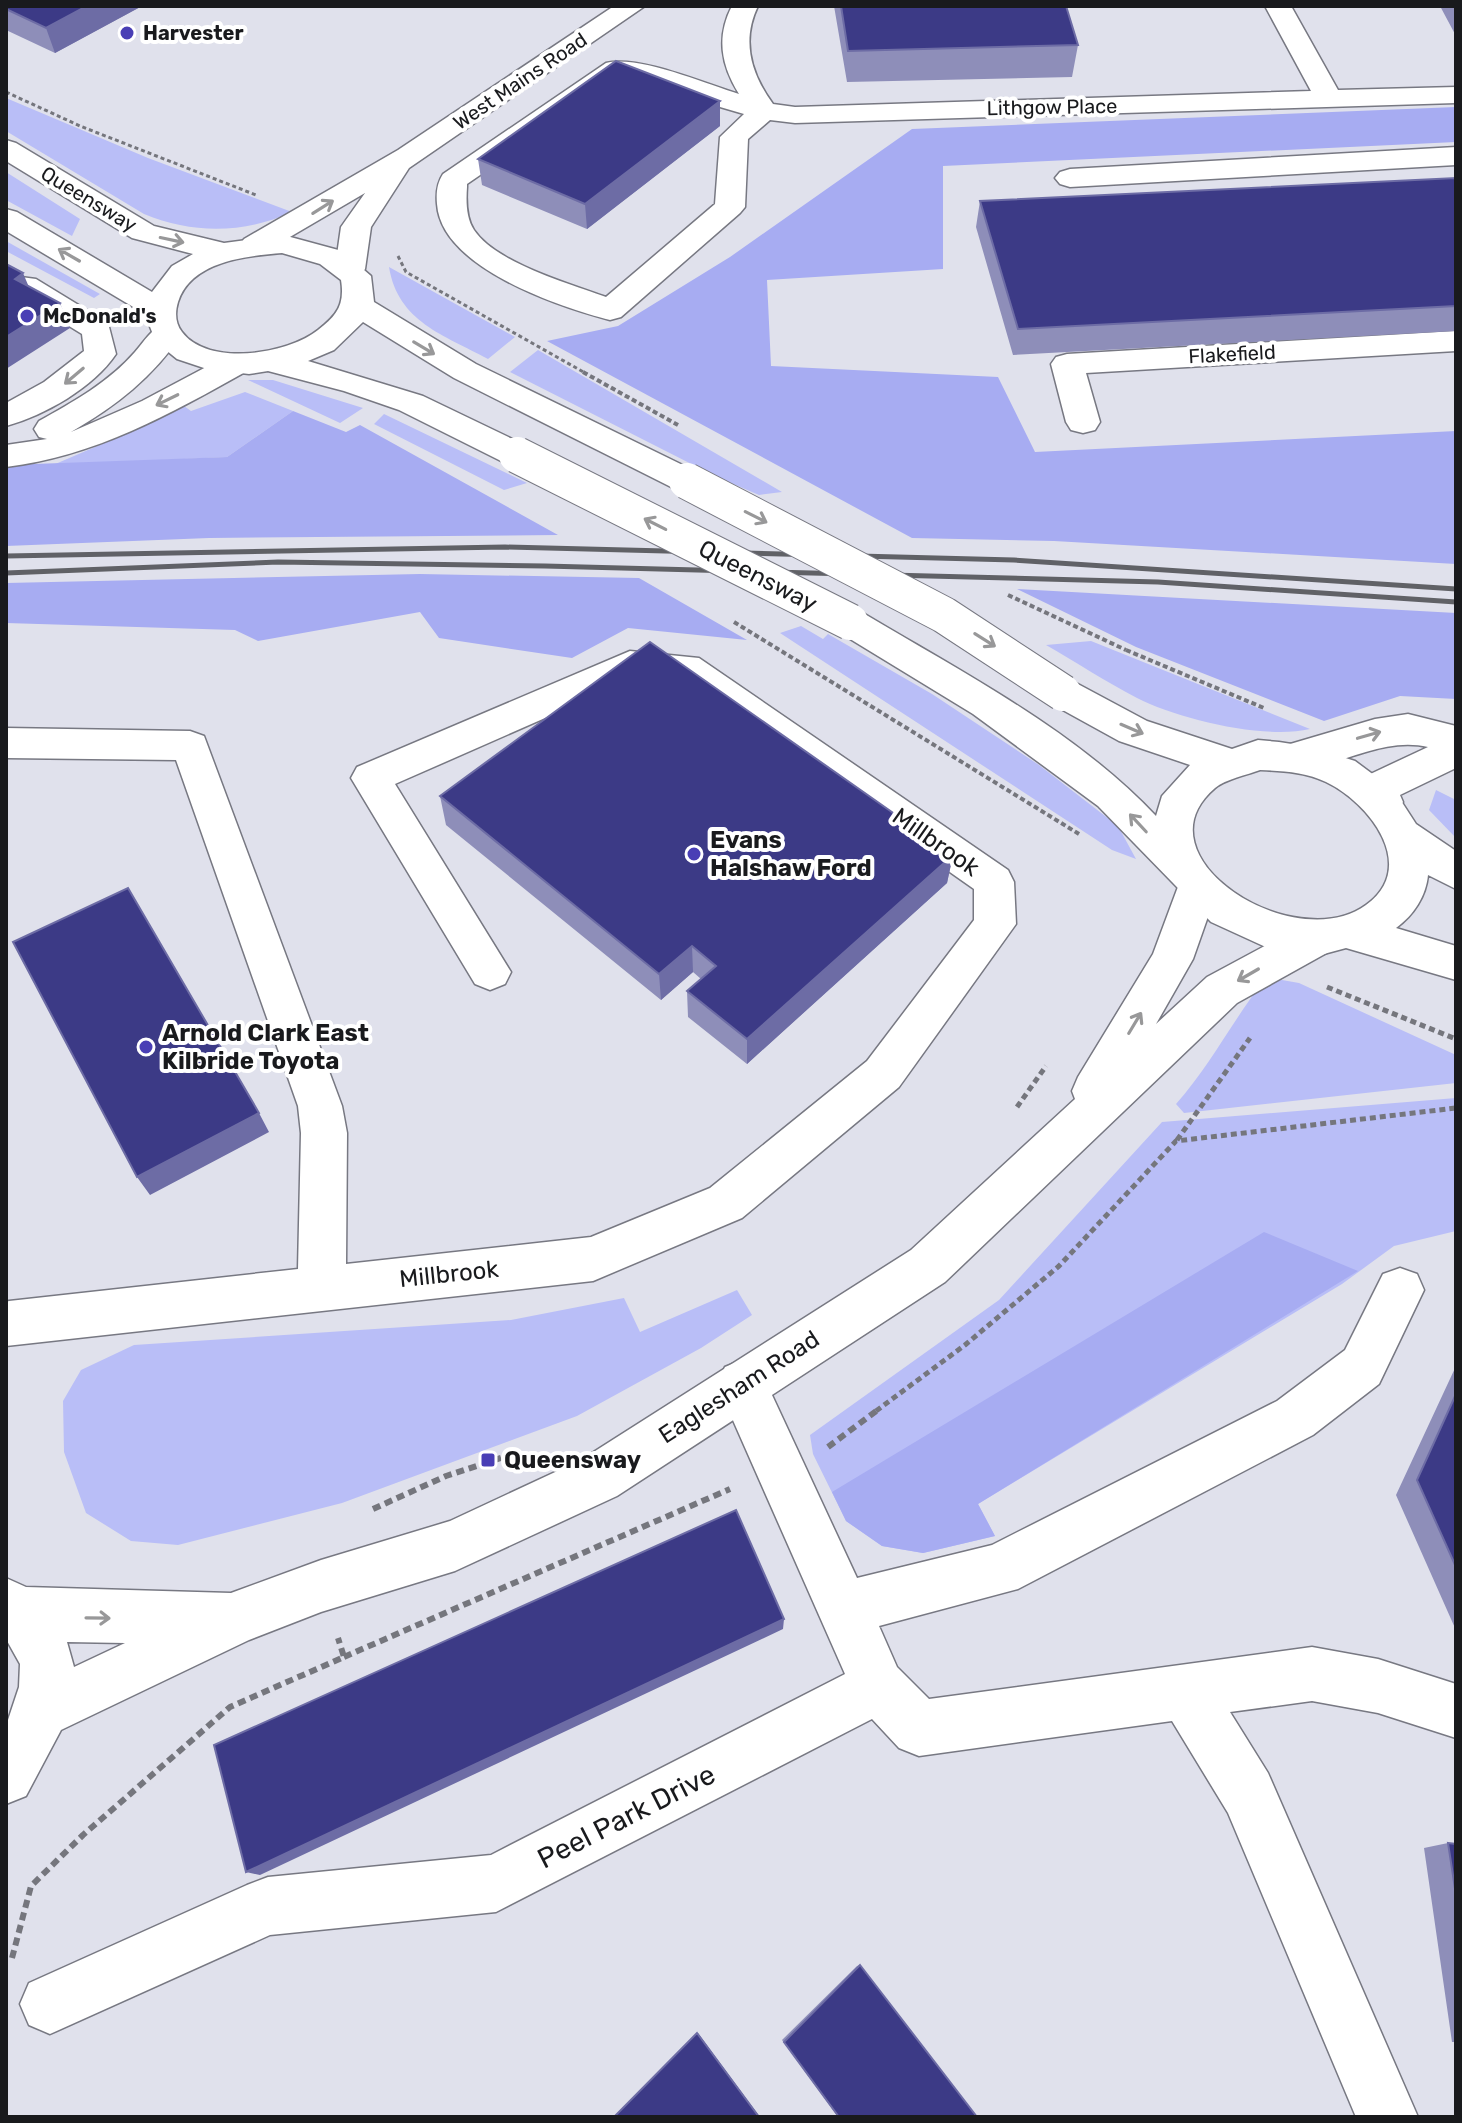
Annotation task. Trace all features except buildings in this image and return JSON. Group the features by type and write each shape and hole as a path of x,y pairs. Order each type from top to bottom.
{"main road":[{"name":"West Mains Road","path":"255,245 408,156 632,6"},
{"path":"745,6 735,34 739,74 764,111"},
{"path":"1278,6 1330,100"},
{"name":"Lithgow Place","path":"764,111 734,137 730,207 610,310 501,264 463,238 450,202 453,180 616,69 640,73 764,111 795,115 1456,95"},
{"name":"Queensway","path":"6,149 131,226 162,238 223,252"},
{"name":"West Mains Road","path":"350,269 356,227 379,190 408,156"},
{"path":"1070,178 1456,156"},
{"path":"6,218 163,322 186,351 236,364 272,362 323,345 347,327 359,306 361,293 350,269 333,256 310,248 255,245 223,252 179,277 166,293 163,322 154,353 118,387 49,430 6,441"},
{"path":"6,284 25,286 97,330 100,354 67,383 28,408 6,415"},
{"path":"359,306 425,349 482,380 687,481 944,615 1063,693 1133,731 1226,762"},
{"name":"Flakefield","path":"1083,422 1067,364 1456,341"},
{"name":"Queensway","path":"272,362 356,384 411,403 850,622 986,704 1112,795 1194,884"},
{"path":"6,456 60,449 98,434 236,364"},
{"name":"Millbrook","path":"7,1325 593,1259 726,1203 883,1074 995,924 994,882 686,668 630,665 371,778 490,972"},
{"path":"1294,757 1375,733 1408,728 1456,740"},
{"path":"6,743 190,746 320,1106 324,1133 322,1288"},
{"path":"1334,935 1376,921 1407,883 1410,860 1378,788 1456,751"},
{"path":"1456,873 1343,772 1294,757 1258,755 1226,762 1199,776 1180,797 1173,823 1176,851 1194,884 1220,909 1250,925 1283,935 1334,935 1456,963"},
{"name":"Eaglesham Road","path":"1066,1138 1172,959 1194,884"},
{"name":"Eaglesham Road","path":"26,1744 236,1618 321,1586 455,1545 599,1478 928,1266 1222,990 1334,935"},
{"path":"843,1608 999,1570 1295,1418 1362,1367 1400,1290"},
{"path":"742,1384 878,1686 919,1728 1312,1674 1378,1686 1456,1711"},
{"path":"6,1803 48,1672 39,1639 13,1610"},
{"name":"Eaglesham Road","path":"13,1610 236,1618"},
{"name":"Peel Park Drive","path":"50,2004 268,1906 496,1883 878,1686"},
{"path":"1185,1690 1248,1793 1387,2117"}],"path":[{"path":"6,92 80,126 241,190 312,213"},
{"path":"356,227 394,235 396,253 406,272 686,429"},
{"path":"10,1968 31,1886 83,1835 230,1707 833,1445 965,1345 1059,1266 1176,1141 1256,1029"},
{"path":"1176,1141 1456,1108"},
{"path":"321,1586 344,1657"}],"shaded area":[{"path":"6,98 148,158 292,212 255,224 218,229 181,225 144,214 6,131"},
{"path":"1456,107 1456,142 943,166 943,269 767,280 771,366 998,377 1035,452 1456,431 1456,564 1054,541 912,538 547,341 618,326 730,257 912,129"},
{"path":"6,172 80,219 72,236 6,200"},
{"path":"6,241 100,294 94,298 6,251"},
{"path":"389,267 515,337 488,359 440,334 425,325 402,301"},
{"path":"538,350 782,492 759,495 717,477 510,372"},
{"path":"248,380 273,380 363,408 340,423"},
{"path":"245,392 293,411 227,457 53,465 102,444 177,401 191,411"},
{"path":"293,411 346,432 360,425 558,535 209,538 6,546 6,465 227,457"},
{"path":"384,414 527,483 504,490 374,424"},
{"path":"420,574 639,578 747,640 628,628 572,658 439,638 420,612 258,641 235,630 6,623 6,583"},
{"path":"1017,589 1456,613 1456,699 1400,696 1324,721 1136,647"},
{"path":"801,626 823,639 828,634 932,694 1039,765 1118,826 1136,859 1112,850 780,633"},
{"path":"1091,641 1310,729 1291,732 1246,730 1175,713 1137,698 1046,645"},
{"path":"1436,790 1456,800 1456,838 1429,810"},
{"path":"1282,980 1299,983 1456,1055 1456,1083 1184,1113 1176,1104 1262,983"},
{"path":"1456,1098 1456,1231 1394,1246 1342,1284 978,1504 995,1536 923,1553 882,1546 846,1521 813,1454 810,1435 999,1300 1162,1122"},
{"path":"1264,1232 1358,1271 978,1504 995,1536 923,1553 882,1546 846,1521 832,1492"},
{"path":"737,1290 752,1315 701,1348 577,1416 342,1503 178,1545 131,1541 86,1513 64,1452 63,1401 81,1370 134,1345 511,1320 624,1298 640,1332"}],"railway":[{"path":"6,556 505,547 1014,560 1456,589"},
{"path":"6,573 278,562 545,566 1158,582 1456,602"}],"place":[{"name":"Harvester","path":"127,33"},
{"name":"McDonald's","path":"27,316"},
{"name":"Evans Halshaw Ford","path":"694,854"},
{"name":"Arnold Clark East Kilbride Toyota","path":"146,1047"},
{"name":"Queensway","path":"488,1460"}]}
